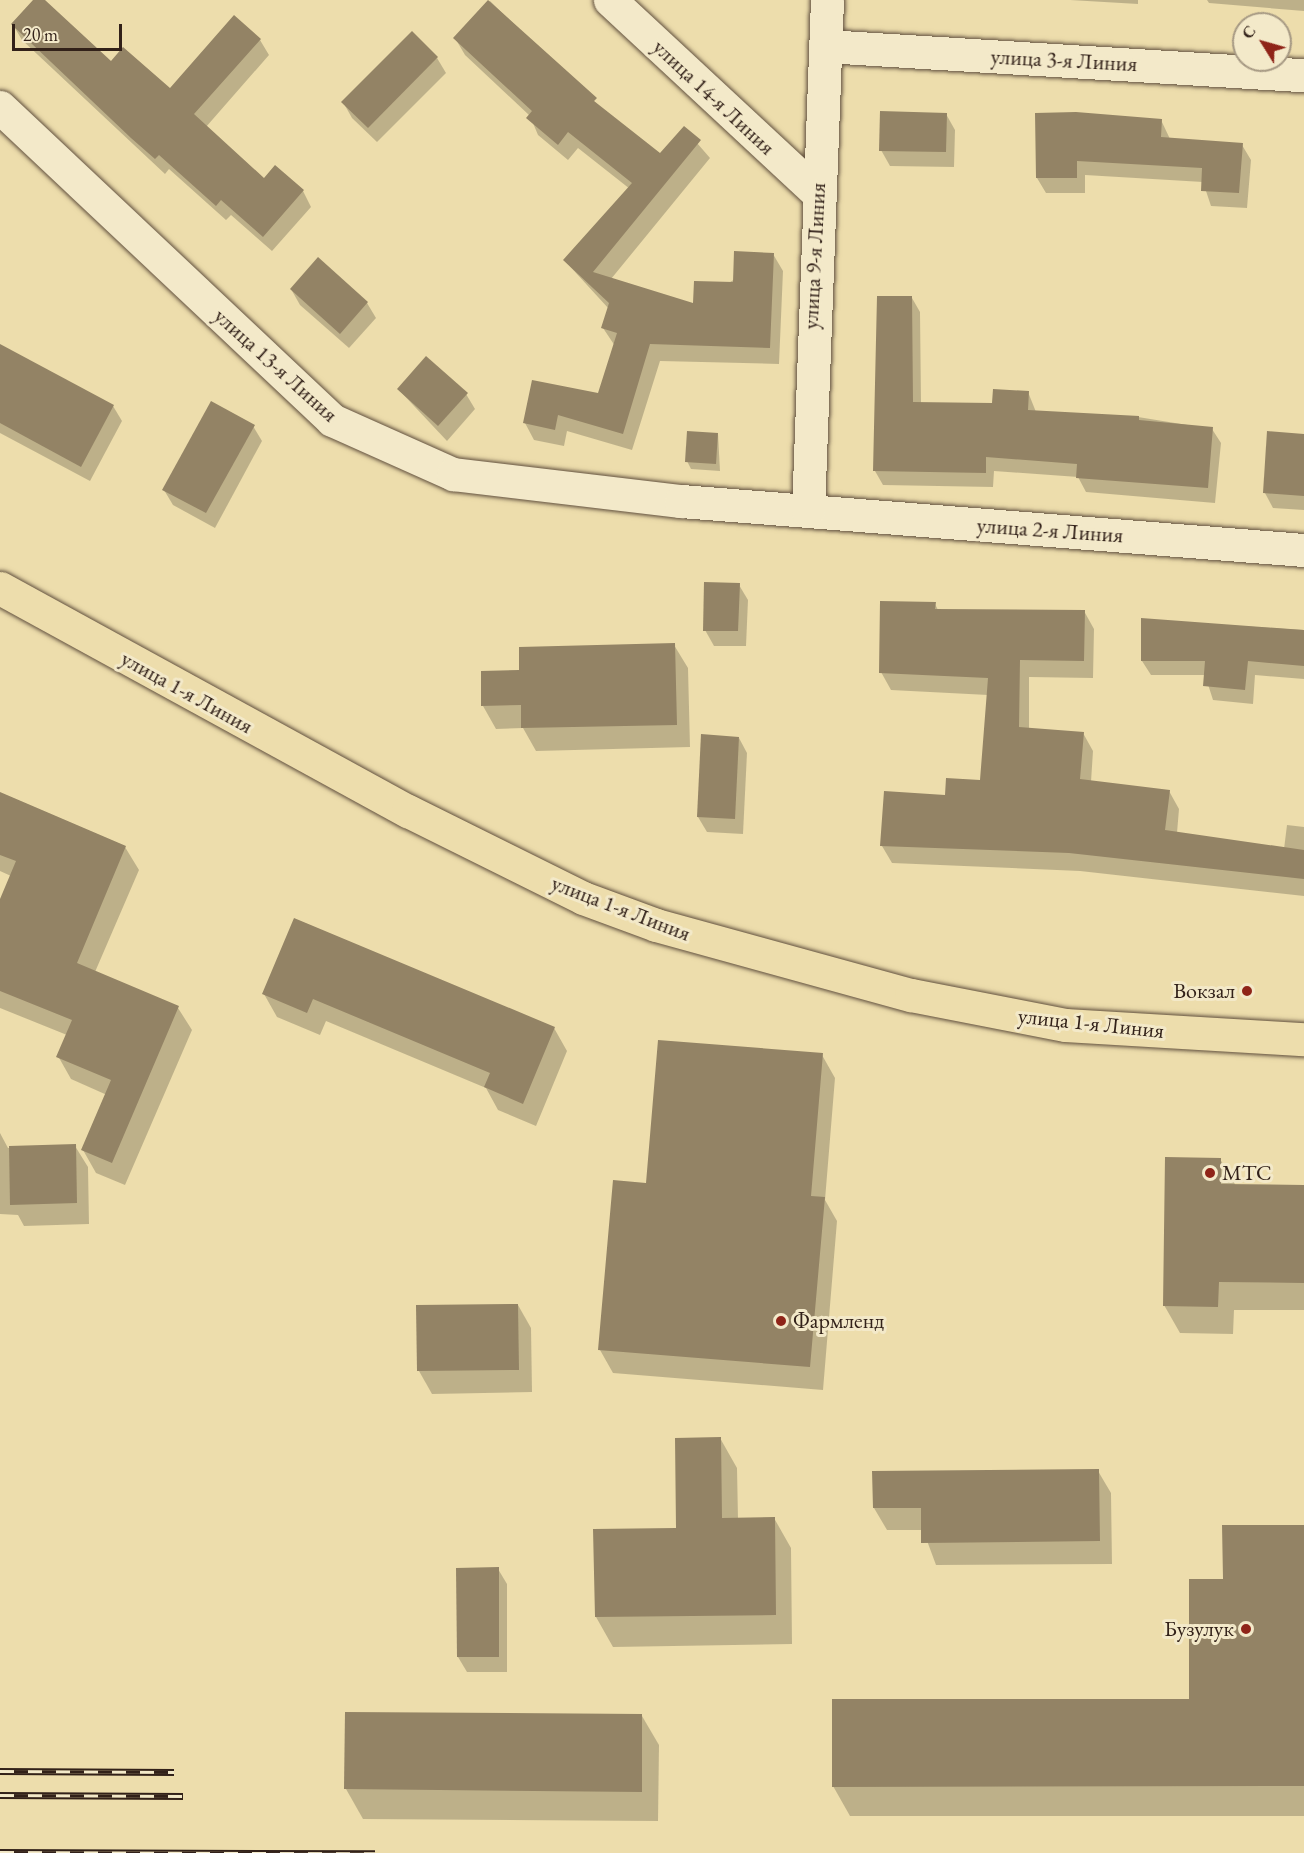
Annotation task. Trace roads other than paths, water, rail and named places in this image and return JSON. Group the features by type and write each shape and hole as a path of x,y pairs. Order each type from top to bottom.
{"main road":[{"name":"улица 1-я Линия","path":"0,588 408,811 583,898 656,925 910,995 1065,1025 1304,1039"}],"street":[{"name":"улица 14-я Линия","path":"610,0 818,193"},
{"name":"улица 9-я Линия","path":"802,511 827,0"},
{"name":"улица 3-я Линия","path":"825,46 1304,75"},
{"name":"улица 13-я Линия","path":"0,107 332,420 453,474 802,511"},
{"name":"улица 2-я Линия","path":"802,511 1304,550"}],"railway":[{"path":"0,1771 174,1772"},
{"path":"0,1795 183,1796"},
{"path":"0,1852 375,1853"}],"place":[{"name":"Вокзал","path":"1247,991"},
{"name":"МТС","path":"1210,1173"},
{"name":"Фармленд","path":"781,1321"},
{"name":"Бузулук","path":"1246,1629"}]}
